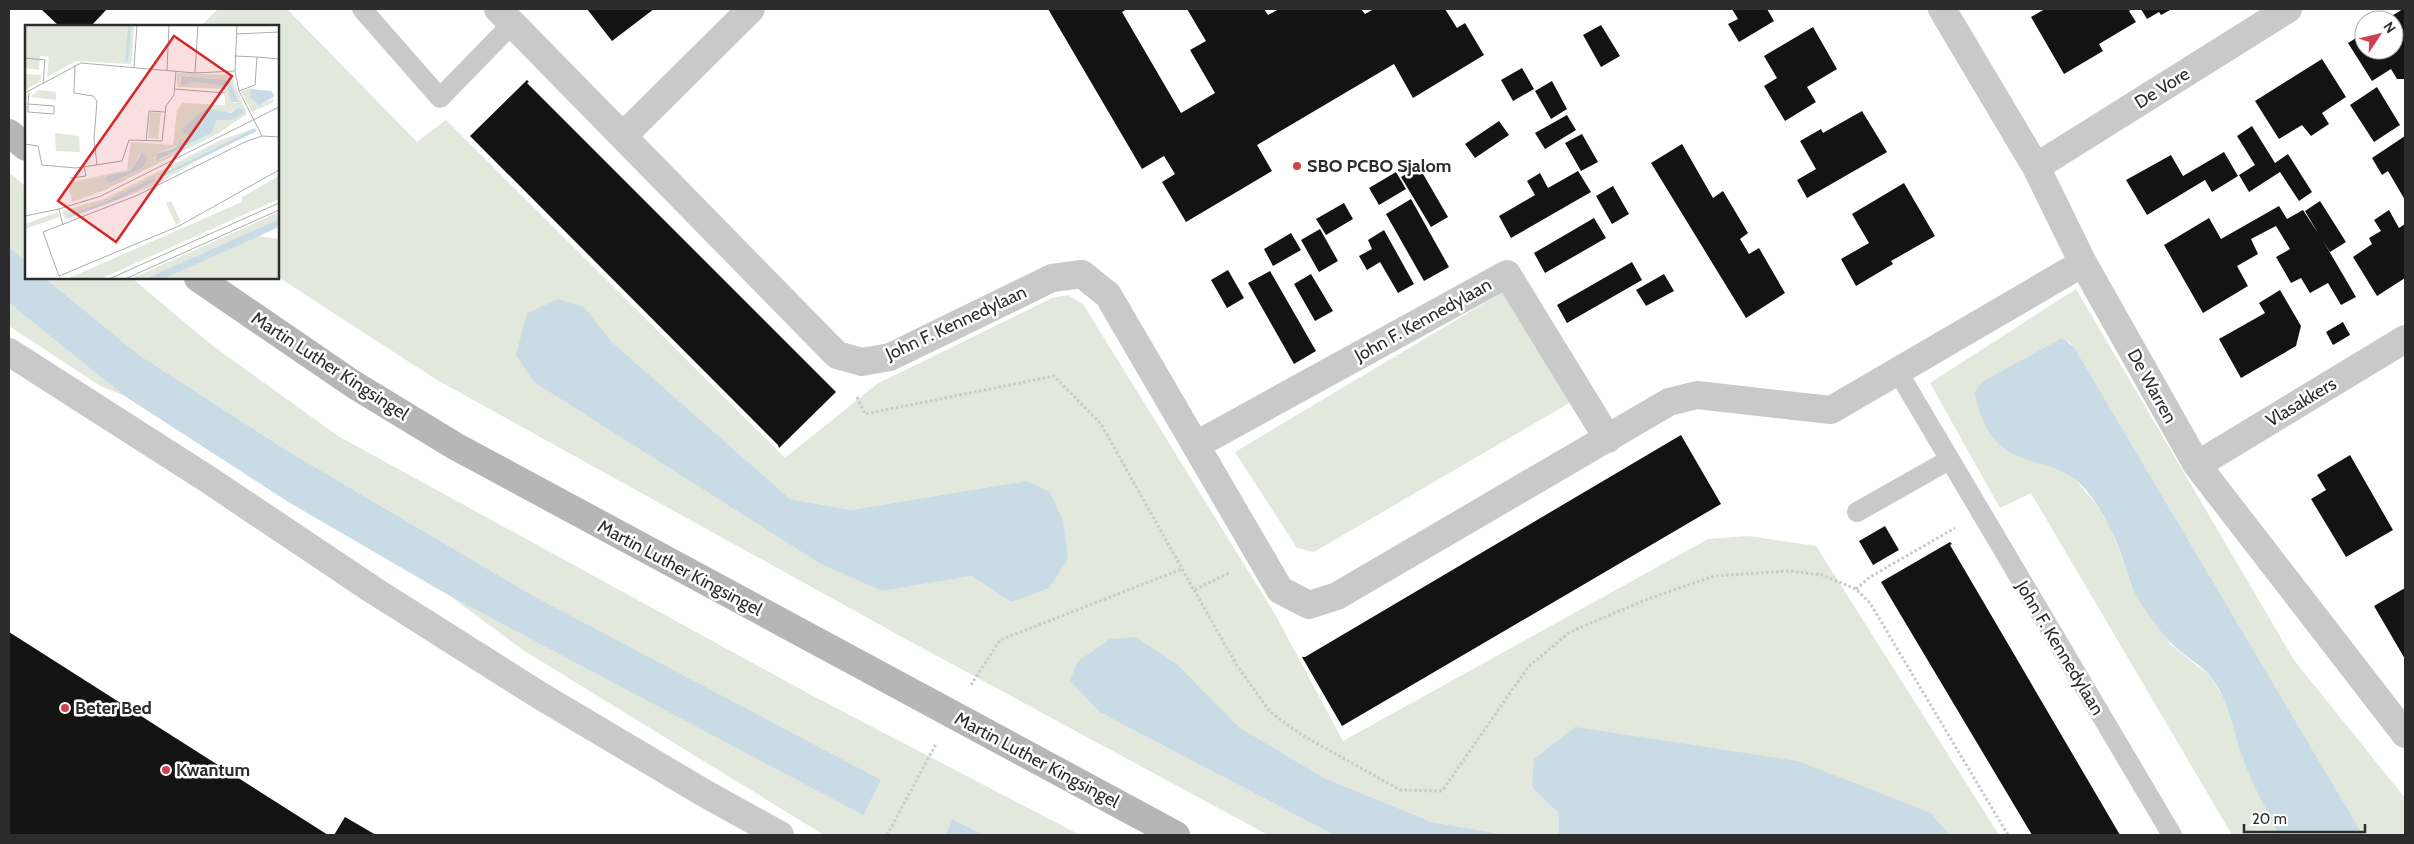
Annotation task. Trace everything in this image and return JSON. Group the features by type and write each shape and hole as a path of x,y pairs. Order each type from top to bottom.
{"street":[{"path":"624,135 751,9"},
{"name":"De Warren","path":"1942,9 2036,167 2083,263 2197,465 2405,734"},
{"name":"De Vore","path":"2036,167 2288,9"},
{"path":"505,17 624,135 837,355"},
{"path":"9,133 25,146"},
{"name":"John F. Kennedylaan","path":"837,355 862,362 890,357 1052,278 1082,274 1108,295 1280,590 1309,605 1337,596 1669,402 1697,395 1831,410 2083,263"},
{"name":"John F. Kennedylaan","path":"1196,445 1507,274 1608,439"},
{"name":"Martin Luther Kingsingel","path":"199,279 353,384 454,446 1176,835"},
{"name":"Vlasakkers","path":"2197,465 2405,339"},
{"path":"9,352 209,480 373,590 539,695 704,794 780,835"}],"lane":[{"path":"362,9 440,98 505,17"},
{"name":"John F. Kennedylaan","path":"1898,372 2172,835"},
{"path":"1857,512 1949,460"}],"path":[{"path":"837,355 865,414 1054,376 1101,424 1236,664 1270,712 1302,735 1400,790 1442,791 1528,667 1570,632 1645,600 1714,576 1789,571 1822,575 1856,589 1870,603 2008,835"},
{"path":"1856,589 1870,577 1980,513"},
{"path":"1194,590 1261,558"},
{"path":"887,835 952,715 1000,640 1182,569"}],"shaded area":[{"path":"218,9 287,9 417,142 446,120 785,458 877,384 1052,298 1068,295 1083,304 1276,616 1343,741 1708,539 1748,536 1816,546 1999,835 1950,835 1931,813 1532,787 1558,813 1559,835 1508,835 1432,822 1324,778 1239,727 1178,665 1101,713 1334,835 1268,835 902,637 437,380 279,278 279,25 202,25","holes":["559,299 583,307 612,342 790,499 851,510 1026,481 1011,602 972,576 882,591"]},
{"path":"9,172 25,186 25,260 9,247"},
{"path":"46,279 133,279 209,343 338,436 813,696 1080,835 984,835 954,819 945,835 824,835 523,650 450,596 558,652 537,598 286,450 139,355"},
{"path":"2076,289 2294,660 2405,798 2405,835 2363,835 2074,347 2068,341 2018,456 2051,465 2072,476 2097,505 2110,527 2128,572 2130,585 2170,644 2210,676 2226,702 2235,725 2242,756 2279,835 2232,835 2031,493 2000,508 1930,383"},
{"path":"1503,292 1571,402 1314,552 1297,548 1235,452"},
{"path":"9,303 123,395 102,387 9,326"}],"water":[{"path":"9,247 25,260 25,279 46,279 139,355 286,450 537,598 881,780 863,815 450,596 290,503 123,395 9,303"},
{"path":"559,299 584,307 612,342 790,499 851,510 1026,481 1050,492 1063,520 1068,559 1049,588 1011,602 972,576 882,591 821,564 534,382 516,355 527,313"},
{"path":"2062,338 2074,347 2363,835 2279,835 2254,786 2230,715 2217,685 2206,671 2168,639 2144,607 2131,585 2110,528 2093,499 2072,477 2064,472 2010,452 1988,431 1980,412 1975,392 1982,382"},
{"path":"1136,637 1178,665 1239,727 1324,778 1432,822 1508,835 1334,835 1101,713 1070,681 1077,662 1110,639"},
{"path":"1575,727 1798,761 1931,813 1950,835 1559,835 1558,813 1532,787 1534,759"},
{"path":"953,819 984,835 945,835"}],"building":[{"path":"41,9 107,9 92,25 58,25"},
{"path":"587,9 654,9 612,41"},
{"path":"1048,9 1127,9 1122,12 1181,113 1215,93 1190,50 1206,41 1187,9 1264,9 1268,15 1279,9 1361,9 1365,14 1374,9 1445,9 1457,28 1465,23 1484,55 1413,98 1394,64 1257,145 1272,171 1186,222 1162,182 1175,174 1164,156 1142,169"},
{"path":"1732,9 1767,9 1774,21 1739,42 1728,24 1738,19"},
{"path":"2045,9 2132,9 2129,11 2136,22 2099,44 2103,51 2064,74 2031,17"},
{"path":"2141,9 2172,9 2161,15 2159,12 2147,19"},
{"path":"2405,9 2405,79 2397,79 2391,69 2372,81 2359,60 2404,60 2404,10 2401,10"},
{"path":"1601,25 1620,56 1601,67 1583,35"},
{"path":"1813,27 1837,69 1807,87 1816,102 1785,121 1764,86 1777,78 1764,56"},
{"path":"2354,39 2354,52 2348,43"},
{"path":"2322,59 2346,97 2322,113 2329,124 2311,136 2302,125 2279,139 2255,101"},
{"path":"1522,68 1534,89 1513,101 1501,80"},
{"path":"527,80 529,82 527,83 836,392 779,448 470,136"},
{"path":"1552,81 1567,109 1551,119 1535,91"},
{"path":"2377,87 2400,125 2374,142 2350,105"},
{"path":"1862,111 1887,152 1807,198 1797,180 1816,169 1800,141 1821,129 1823,133"},
{"path":"1567,115 1576,130 1545,149 1535,133"},
{"path":"1499,121 1509,135 1475,158 1465,144"},
{"path":"2252,126 2275,163 2288,154 2312,192 2299,201 2280,172 2249,192 2239,175 2255,165 2237,136"},
{"path":"1582,134 1598,162 1581,171 1565,143"},
{"path":"2405,136 2405,200 2388,171 2382,175 2372,158"},
{"path":"1682,144 1713,198 1723,191 1748,233 1740,239 1749,254 1759,248 1785,293 1746,318 1651,163"},
{"path":"2224,152 2238,176 2212,192 2205,180 2147,215 2126,180 2171,155 2183,176"},
{"path":"1419,167 1448,217 1431,227 1401,177"},
{"path":"1578,171 1591,192 1511,238 1499,216 1535,195 1527,181 1540,173 1548,188"},
{"path":"1396,172 1406,189 1379,205 1369,188"},
{"path":"1904,183 1935,236 1891,261 1893,264 1856,286 1841,259 1869,243 1852,214"},
{"path":"1613,186 1629,214 1612,224 1596,196"},
{"path":"1411,199 1449,267 1424,281 1386,214"},
{"path":"2320,201 2346,242 2330,252 2322,239 2356,297 2341,305 2328,283 2310,293 2301,278 2291,283 2276,257 2290,249 2276,226 2251,239 2258,254 2237,266 2248,286 2203,313 2164,245 2209,218 2221,239 2279,206 2287,219 2303,210 2318,233 2305,211"},
{"path":"1344,203 1353,219 1326,235 1316,219"},
{"path":"2389,210 2399,228 2405,224 2405,278 2377,296 2353,257 2372,244 2369,238 2381,231 2374,220"},
{"path":"1594,218 1606,238 1545,273 1534,253"},
{"path":"1320,229 1338,261 1319,272 1301,240"},
{"path":"1384,230 1414,284 1398,293 1380,262 1367,270 1359,256 1372,249 1368,240"},
{"path":"1291,233 1301,250 1273,266 1264,249"},
{"path":"1632,262 1642,280 1567,323 1557,305"},
{"path":"1228,270 1244,298 1227,308 1211,280"},
{"path":"1270,271 1316,351 1294,364 1248,283"},
{"path":"1311,274 1333,311 1315,321 1294,284"},
{"path":"1664,274 1674,291 1646,306 1636,290"},
{"path":"2280,290 2301,326 2296,346 2241,378 2219,339 2265,313 2259,303"},
{"path":"2343,322 2350,335 2333,345 2326,332"},
{"path":"1681,435 1721,504 1342,726 1302,657 1305,657"},
{"path":"2350,455 2393,530 2346,557 2311,499 2326,490 2317,475"},
{"path":"1885,526 1899,550 1873,565 1859,541"},
{"path":"1950,542 1952,544 1950,545 2120,835 2032,835 1881,582"},
{"path":"2405,588 2405,659 2374,606"},
{"path":"9,632 328,835 9,835"},
{"path":"345,817 376,835 334,835"}],"place":[{"name":"SBO PCBO Sjalom","path":"1297,166"},
{"name":"Beter Bed","path":"65,708"},
{"name":"Kwantum","path":"166,770"}]}
